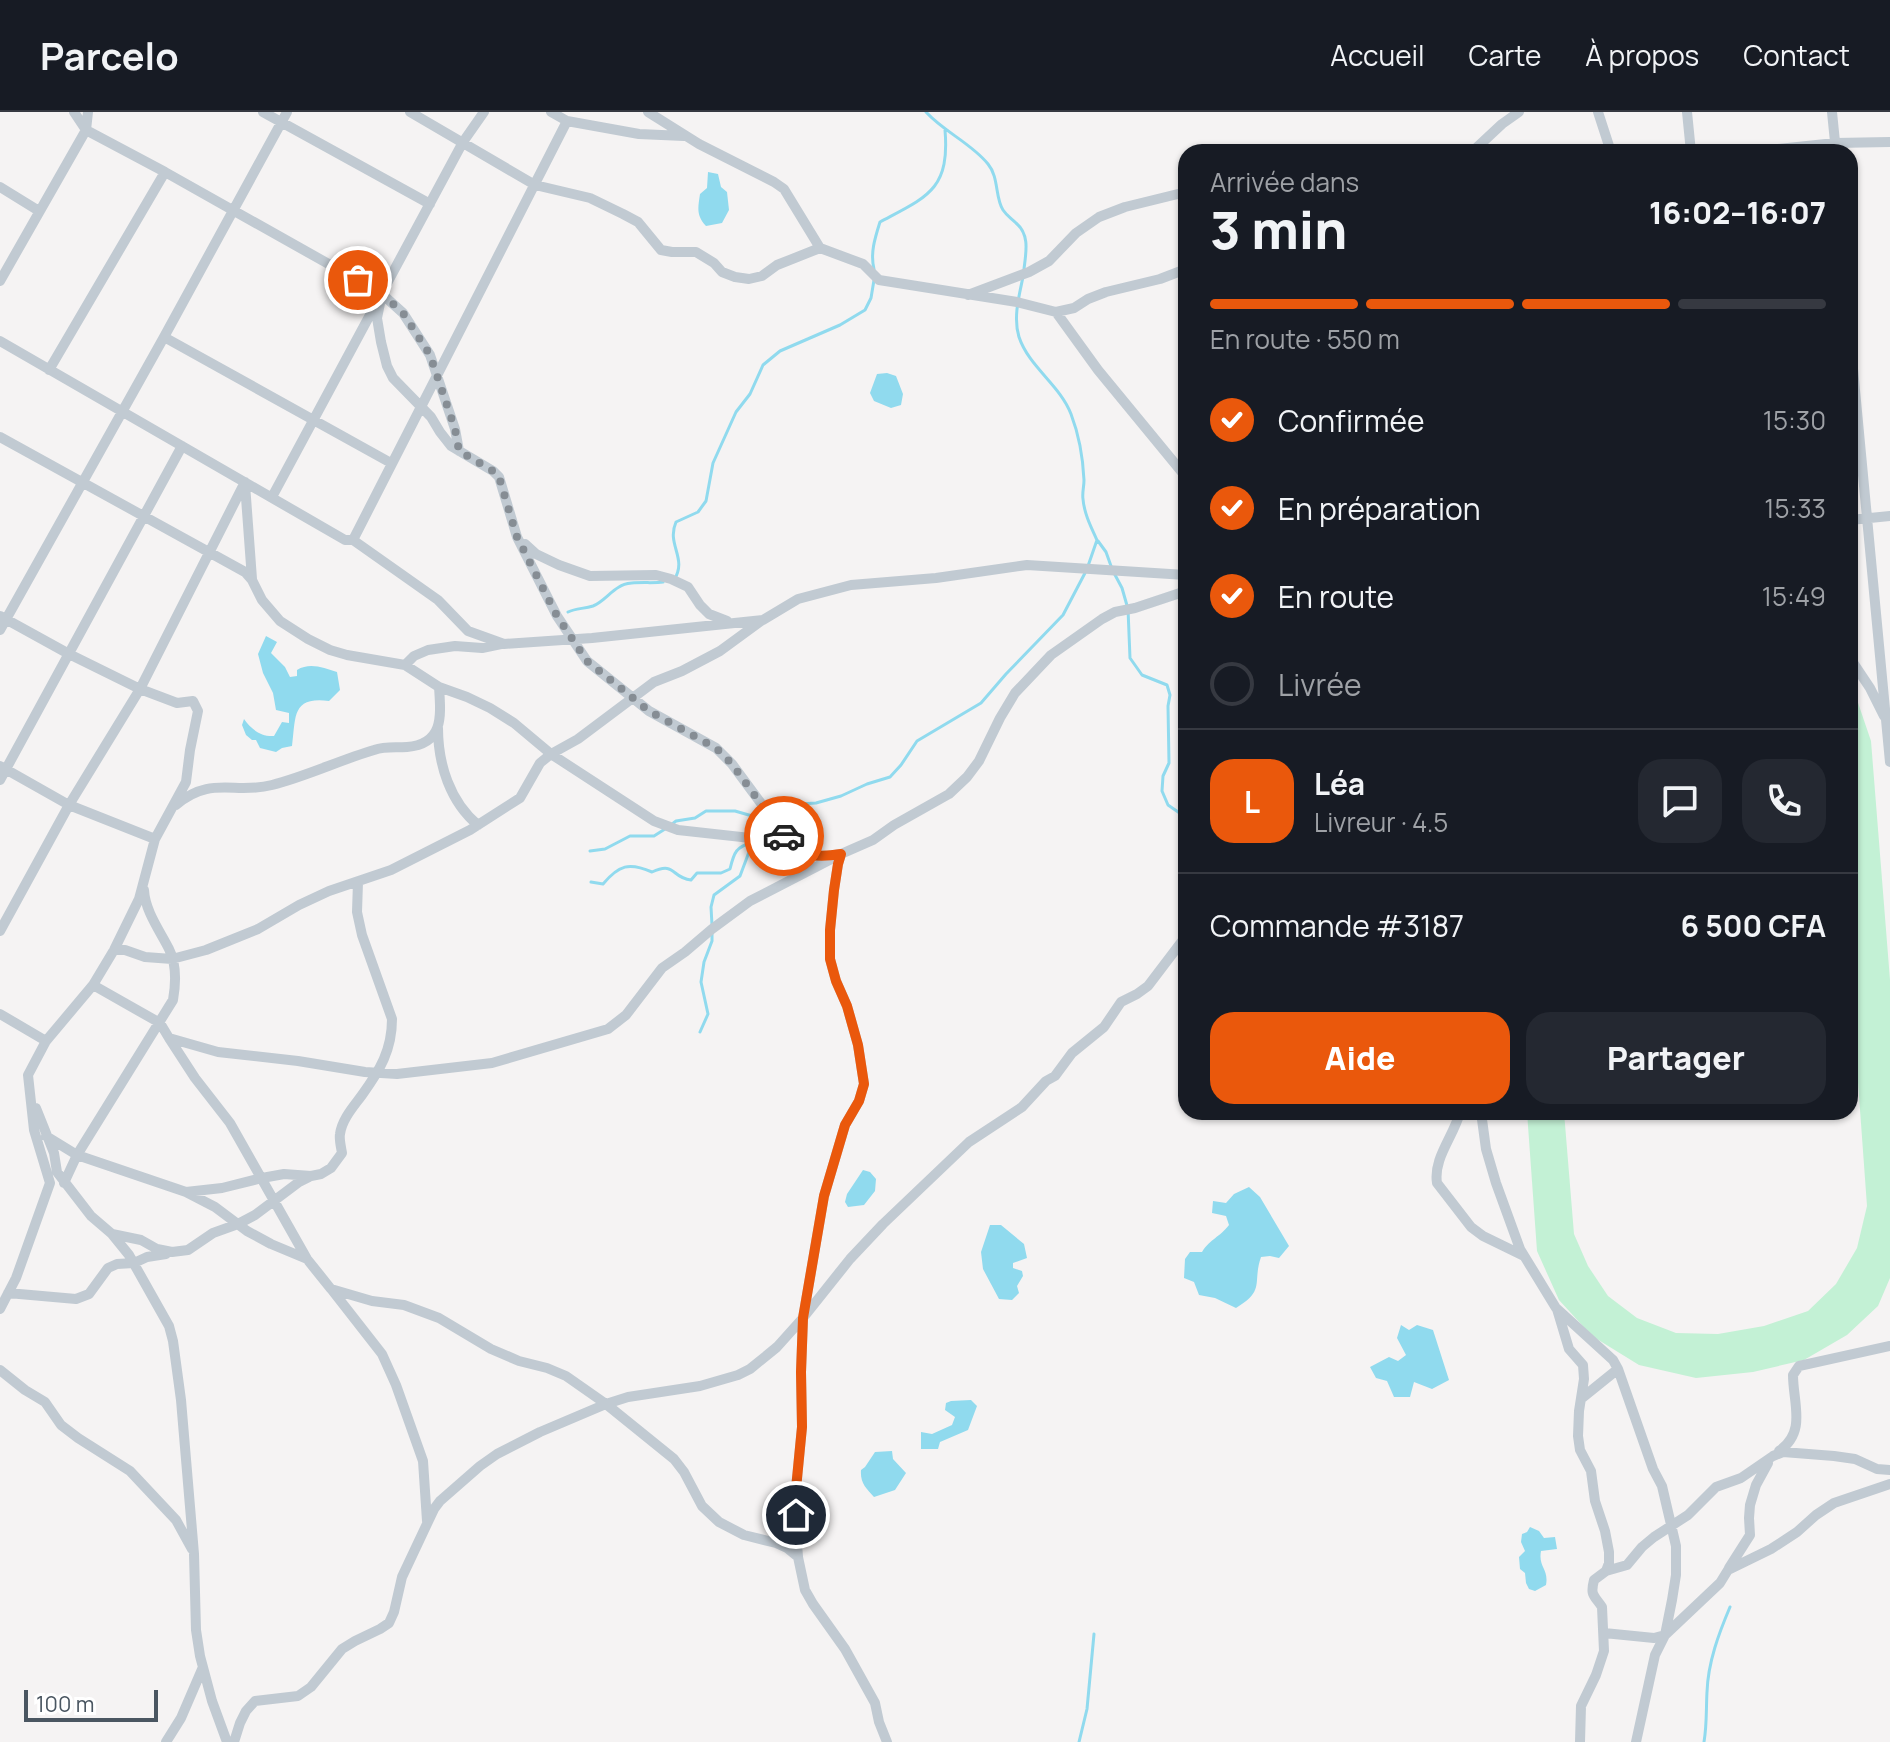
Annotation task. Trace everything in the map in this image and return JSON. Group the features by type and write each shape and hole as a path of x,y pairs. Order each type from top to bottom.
{"street":[{"path":"74,112 86,130 382,294 403,313 430,355 455,429 459,451"},
{"path":"0,281 86,130 88,112"},
{"path":"263,112 284,117 430,204"},
{"path":"410,112 535,185 590,198 638,222 661,250 696,252 722,272 735,277 749,279 762,276 777,265 820,248"},
{"path":"272,497 463,142 484,112"},
{"path":"551,112 567,121 639,134 687,137"},
{"path":"648,112 687,137 784,189 820,248 863,264 879,280 1017,302 1056,312 1074,308 1106,292 1178,272"},
{"path":"1481,144 1519,112"},
{"path":"1598,112 1608,144"},
{"path":"1687,112 1690,144"},
{"path":"1832,112 1836,144"},
{"path":"0,1309 16,1278 50,1183 34,1130 28,1075 46,1041 93,985 139,899 155,839 186,782 198,711 193,701 177,703 140,689 2,622 84,482 284,117"},
{"path":"353,540 567,121"},
{"path":"1858,146 1890,142"},
{"path":"49,370 165,172"},
{"path":"0,187 39,211"},
{"path":"967,295 1029,272 1049,261 1076,233 1099,217 1178,194"},
{"path":"382,294 377,318 387,366 393,378 421,405 451,446 499,477 517,537 571,639 587,661 631,698 716,748 732,764 794,848"},
{"path":"1056,312 1098,370 1178,467"},
{"path":"164,337 391,463"},
{"path":"0,341 345,540 353,540 438,600 468,631 504,644"},
{"path":"1858,417 1890,762"},
{"path":"0,437 245,572 262,600 280,621 308,639 347,655 405,665 439,687 490,708 514,723 551,754 654,821 678,830 768,840 822,857 841,854"},
{"path":"0,780 3,768 182,446"},
{"path":"0,931 69,805 140,689 245,482"},
{"path":"245,482 252,580"},
{"path":"1858,519 1890,516"},
{"path":"517,537 536,554 590,576 656,575 671,579 688,587 709,614 732,623"},
{"path":"114,950 172,959 226,943 329,891 391,870 478,825 520,798 540,763 551,754 578,739 654,682 720,651 798,599 851,585 936,578 1027,565 1178,574"},
{"path":"169,1038 218,1052 397,1074 492,1063 608,1029 626,1015 662,968 750,901 873,840 949,794 979,761 1015,693 1051,655 1115,612 1178,594"},
{"path":"405,665 414,656 428,650 455,646 482,648 763,620"},
{"path":"1858,670 1886,721"},
{"path":"439,687 438,749 442,768 460,805 478,825"},
{"path":"172,809 186,797 206,787 270,786 388,746 408,747 432,737 438,726"},
{"path":"3,768 69,805 155,839"},
{"path":"841,854 834,890 830,959 858,1045 864,1084 859,1101 845,1125 824,1196 803,1318 802,1427 795,1499 798,1557 805,1590 845,1649 875,1703 887,1742"},
{"path":"64,1183 77,1155 173,1000 176,979 172,959 144,895 145,878"},
{"path":"8,1293 76,1299 89,1294 108,1268 188,1250 213,1233 255,1215 299,1182 331,1168 342,1153 339,1134 350,1110 389,1050 392,1019 362,935 357,912 358,882"},
{"path":"234,1742 246,1711 255,1701 298,1696 311,1687 342,1649 389,1623 402,1577 427,1521 440,1501 480,1466 540,1432 606,1404 628,1397 700,1386 750,1369 777,1347 883,1224 969,1142 1022,1107 1046,1081 1055,1076 1072,1053 1104,1027 1121,1002 1148,986 1178,947"},
{"path":"93,985 160,1023 195,1078 230,1123 307,1259 382,1354 423,1461 427,1521"},
{"path":"0,1014 46,1041"},
{"path":"28,1075 35,1105 54,1153 57,1172 91,1216 112,1234 134,1263 169,1326 181,1400 194,1554 196,1630 212,1701 227,1742"},
{"path":"1458,1120 1438,1164 1437,1183 1471,1227 1526,1258"},
{"path":"1482,1120 1486,1149 1503,1206 1526,1258 1556,1308 1569,1349 1583,1365 1578,1436 1580,1450 1591,1471 1595,1501 1605,1531 1609,1552 1606,1571"},
{"path":"46,1136 77,1155 186,1192 271,1244 307,1259"},
{"path":"186,1192 222,1188 284,1174 311,1176"},
{"path":"112,1234 141,1240 157,1249 172,1252"},
{"path":"331,1289 372,1301 404,1305 439,1318 491,1349 566,1376 674,1459 702,1506 719,1522 744,1535 776,1543 798,1557"},
{"path":"1556,1308 1613,1360 1618,1369 1653,1469 1662,1486 1676,1546 1676,1575 1665,1635 1655,1655 1636,1742"},
{"path":"1580,1742 1581,1706 1604,1651 1602,1607 1594,1599 1594,1580 1606,1571 1627,1565 1642,1547 1694,1510 1716,1487 1741,1478 1786,1447 1797,1427 1793,1375 1799,1366 1890,1346"},
{"path":"1582,1398 1618,1369"},
{"path":"0,1370 45,1402 61,1425 130,1471 176,1520 194,1554"},
{"path":"1604,1633 1654,1638 1665,1635 1709,1595 1750,1535 1750,1505 1756,1485 1773,1456 1793,1452 1834,1456 1890,1470"},
{"path":"1728,1570 1771,1549 1834,1503 1890,1484"},
{"path":"166,1742 181,1718 203,1667"}],"green space":[{"path":"1858,703 1871,741 1890,980 1890,1278 1878,1306 1847,1335 1804,1360 1753,1372 1696,1378 1639,1365 1592,1336 1559,1300 1537,1251 1528,1120 1565,1120 1574,1234 1588,1266 1608,1296 1637,1318 1676,1333 1718,1334 1764,1326 1808,1311 1836,1284 1857,1248 1867,1206 1858,1082"}],"water":[{"path":"708,172 718,174 721,187 727,192 729,210 722,223 706,226 698,207 700,194 707,188"},
{"path":"877,374 896,376 903,394 901,405 891,408 874,401 870,393"},
{"path":"266,636 277,642 271,653 290,677 297,676 297,670 302,668 322,668 337,672 340,690 329,701 317,700 302,706 295,718 292,746 276,752 260,748 256,740 246,735 242,725 244,719 257,732 274,736 282,722 289,723 289,713 276,710 273,693 263,673 258,654"},
{"path":"863,1170 876,1179 875,1191 864,1205 848,1207 845,1202 847,1194"},
{"path":"1249,1187 1260,1197 1289,1246 1279,1258 1261,1257 1255,1291 1236,1308 1215,1298 1199,1295 1194,1282 1184,1278 1185,1259 1190,1252 1202,1252 1229,1225 1226,1216 1212,1213 1213,1201 1226,1203 1234,1194"},
{"path":"990,1225 1001,1225 1024,1244 1027,1258 1013,1263 1013,1268 1022,1271 1023,1276 1017,1286 1019,1293 1012,1300 999,1299 983,1269 981,1252"},
{"path":"1401,1325 1409,1330 1417,1325 1433,1330 1449,1380 1432,1389 1414,1382 1410,1397 1394,1397 1387,1381 1376,1378 1370,1367 1389,1357 1398,1361 1406,1355 1397,1338"},
{"path":"971,1400 977,1406 968,1430 940,1442 938,1449 921,1449 921,1432 932,1434 952,1425 955,1417 945,1410 946,1403"},
{"path":"892,1451 893,1459 906,1473 895,1490 874,1497 863,1482 861,1470 875,1452"},
{"path":"1530,1527 1539,1531 1544,1538 1555,1537 1557,1549 1541,1551 1546,1585 1535,1591 1529,1589 1526,1583 1519,1557 1525,1551 1522,1534"}],"waterway":[{"path":"926,112 974,150 991,169 1001,205 1023,233 1026,244 1024,269"},
{"path":"874,269 873,251 880,222 923,198 939,179 946,150 945,130"},
{"path":"1023,277 1018,299 1019,337 1030,358 1066,404 1082,455 1084,504 1097,540 1088,566"},
{"path":"674,580 679,565 673,538 676,522 698,512 706,501 713,463 736,412 750,394 763,365 780,351 840,325 865,310 874,280"},
{"path":"1098,541 1111,566"},
{"path":"771,810 783,805 816,803 890,777 917,741 981,703 1063,615 1085,573"},
{"path":"1114,573 1128,609 1130,658 1142,675 1167,685 1170,695 1169,763 1163,776 1162,791 1168,805 1178,812"},
{"path":"568,612 597,604 623,585 663,582"},
{"path":"671,825 676,821 695,818 706,811 735,811 759,818"},
{"path":"753,835 764,814"},
{"path":"590,851 605,849 630,836 654,836 665,829"},
{"path":"591,882 603,884 619,869 631,866 652,872 670,869 691,880 697,873 721,873 730,869 739,848 753,842"},
{"path":"712,925 714,895 740,876 752,844"},
{"path":"700,1032 708,1014 701,982 712,932"},
{"path":"1704,1742 1709,1670 1730,1607"},
{"path":"1079,1742 1087,1709 1094,1634"}],"way so far":[{"path":"358,280 382,294 403,313 430,355 455,429 459,451 499,477 517,537 557,616 587,661 649,711 716,748 732,764 784,836"}],"route":[{"path":"784,836 794,848 811,855 841,854 834,890 830,959 858,1045 864,1084 859,1101 845,1125 824,1196 803,1318 802,1427 796,1515"}]}
